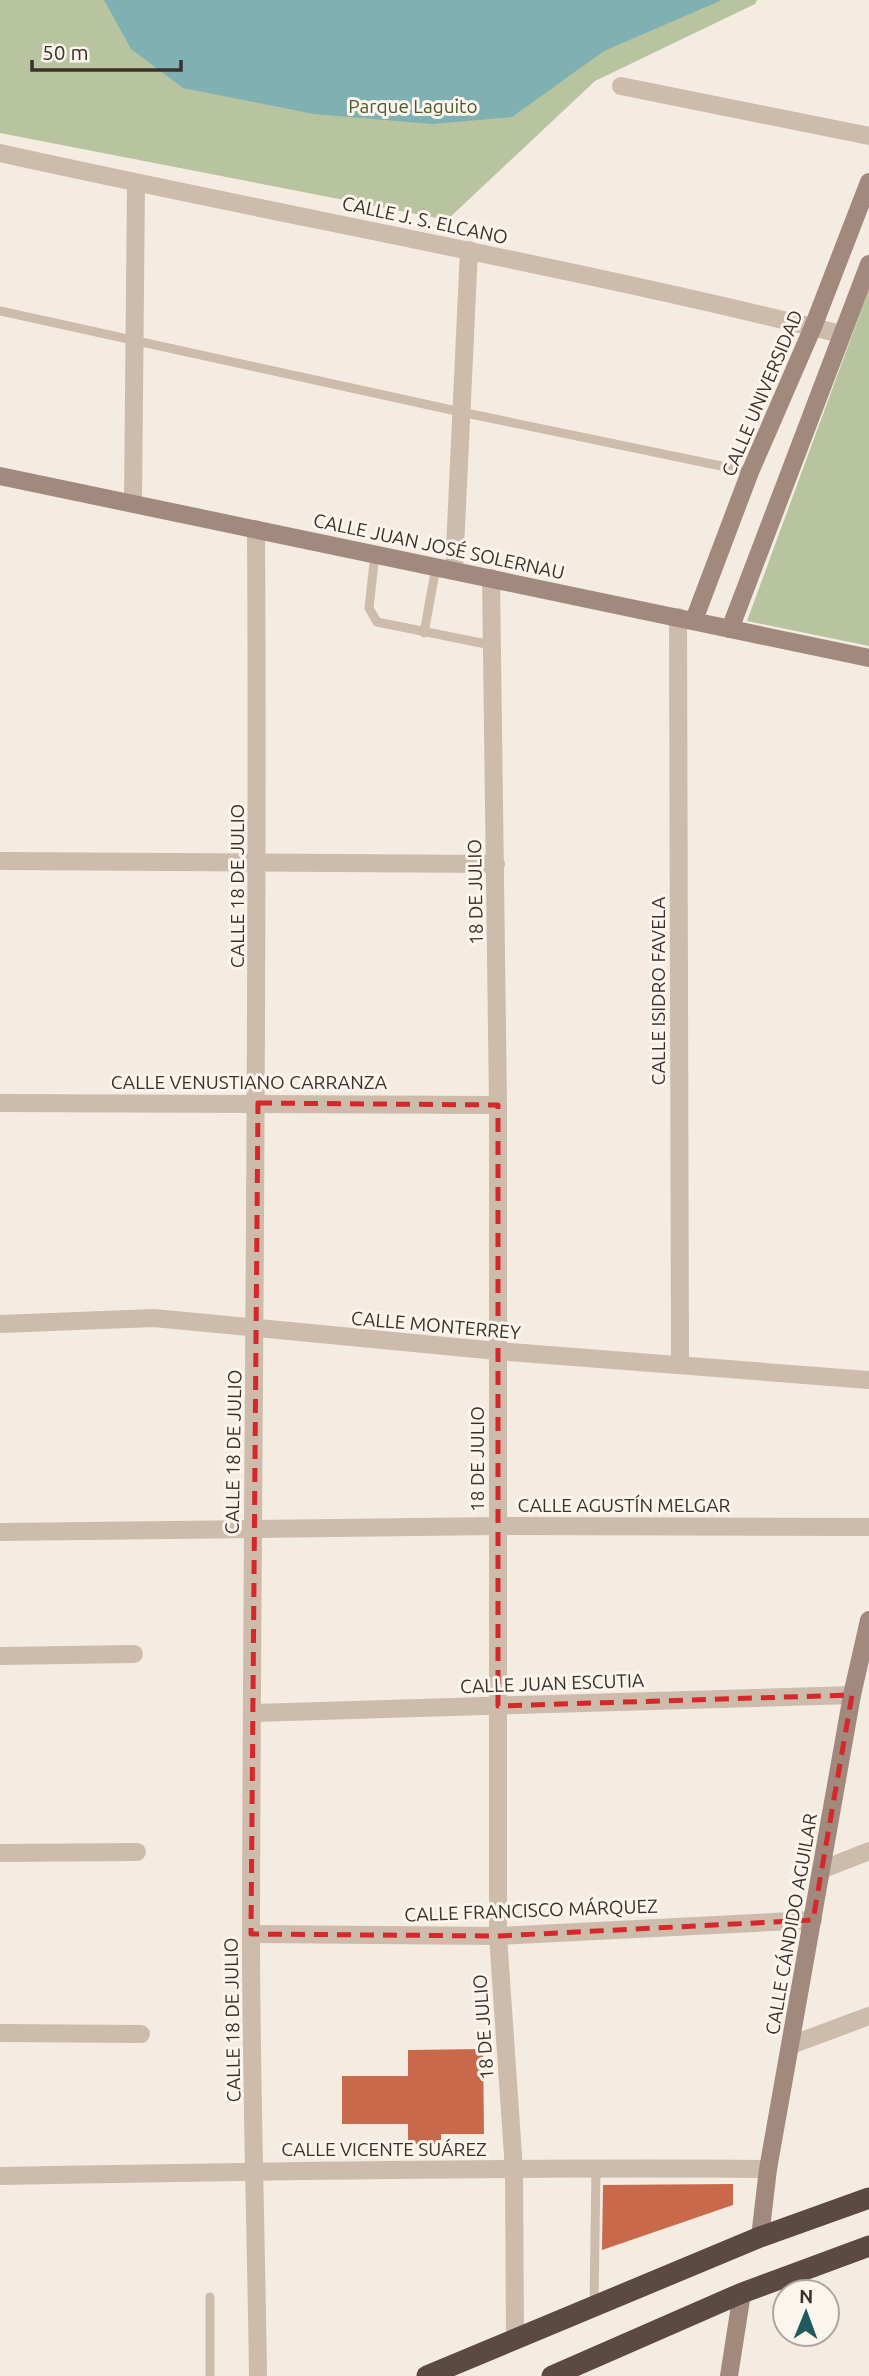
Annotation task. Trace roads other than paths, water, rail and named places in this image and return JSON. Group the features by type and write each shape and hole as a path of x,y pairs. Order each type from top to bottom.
{"highway":[{"path":"427,2376 760,2237 869,2198"},
{"path":"552,2376 742,2293 869,2246"}],"street":[{"path":"621,86 869,136"},
{"name":"CALLE J. S. ELCANO","path":"0,153 469,250 841,334"},
{"name":"CALLE UNIVERSIDAD","path":"686,619 813,327 869,182"},
{"path":"133,503 136,183"},
{"path":"445,569 461,412 469,250"},
{"path":"730,629 869,264"},
{"name":"CALLE JUAN JOSÉ SOLERNAU","path":"0,476 869,657"},
{"name":"CALLE 18 DE JULIO","path":"256,529 258,1103 252,1529 251,1934 258,2376"},
{"name":"18 DE JULIO","path":"491,578 498,1105 498,1936 514,2170 515,2339"},
{"name":"CALLE ISIDRO FAVELA","path":"680,1364 686,619"},
{"path":"0,861 496,864"},
{"name":"CALLE VENUSTIANO CARRANZA","path":"0,1103 498,1105"},
{"name":"CALLE MONTERREY","path":"0,1324 154,1318 497,1352 869,1380"},
{"name":"CALLE AGUSTÍN MELGAR","path":"0,1532 498,1526 869,1527"},
{"name":"CALLE CÁNDIDO AGUILAR","path":"760,2237 768,2169 852,1695 869,1620"},
{"path":"0,1656 134,1654"},
{"name":"CALLE JUAN ESCUTIA","path":"253,1713 852,1695"},
{"path":"821,1870 869,1851"},
{"path":"0,1853 137,1852"},
{"name":"CALLE FRANCISCO MÁRQUEZ","path":"251,1934 498,1936 813,1920"},
{"path":"791,2045 869,2016"},
{"path":"0,2033 141,2034"},
{"name":"CALLE VICENTE SUÁREZ","path":"0,2176 255,2171 768,2169"},
{"path":"729,2376 742,2293"}],"lane":[{"path":"0,311 750,472"},
{"path":"375,554 369,608 377,622 491,645"},
{"path":"424,633 445,569"},
{"path":"594,2305 596,2168"},
{"path":"209,2297 210,2376"}],"water":[{"path":"104,0 722,0 604,51 512,117 432,124 314,114 183,88 131,49"}],"park label":[{"name":"Parque Laguito","path":"413,106"}]}
